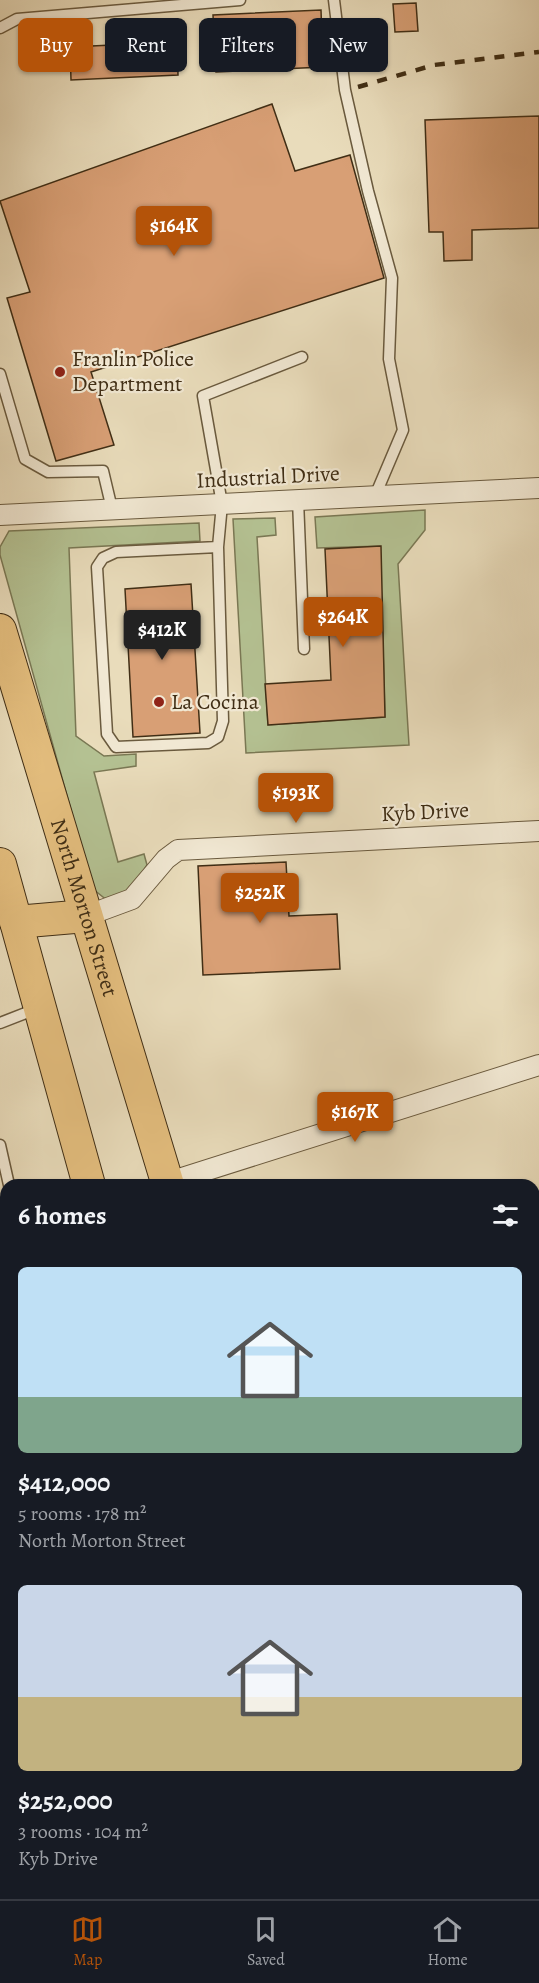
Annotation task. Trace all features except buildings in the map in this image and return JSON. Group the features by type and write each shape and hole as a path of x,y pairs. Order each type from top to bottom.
{"main road":[{"name":"North Morton Street","path":"0,630 164,1179"},
{"path":"2,877 41,1008 87,1179"},
{"path":"16,922 86,916"}],"street":[{"name":"Industrial Drive","path":"0,515 539,488"},
{"name":"Kyb Drive","path":"86,916 132,899 166,859 178,850 539,831"},
{"path":"181,1179 539,1065"}],"lane":[{"path":"0,28 17,19 240,0"},
{"path":"334,0 345,90 368,191 392,278 389,359 403,430 375,496"},
{"path":"218,547 116,552 103,558 97,567 107,734 116,747 208,743 218,737 223,721 218,547 222,504 203,396 302,357"},
{"path":"0,374 25,459 48,472 104,471 112,509"},
{"path":"298,500 304,649"},
{"path":"0,1023 41,1008"},
{"path":"0,1145 8,1179"}],"green space":[{"path":"425,510 425,530 398,564 409,745 246,753 233,519 275,518 276,535 257,537 268,725 385,717 380,546 317,548 315,517"},
{"path":"199,523 200,541 69,548 76,736 104,756 136,754 136,766 94,772 118,862 144,854 147,865 127,897 108,901 93,889 0,555 0,547 9,531"}],"railway":[{"path":"358,87 434,65 539,52"}],"place":[{"name":"Franlin Police Department","path":"60,372"},
{"name":"La Cocina","path":"159,702"}]}
